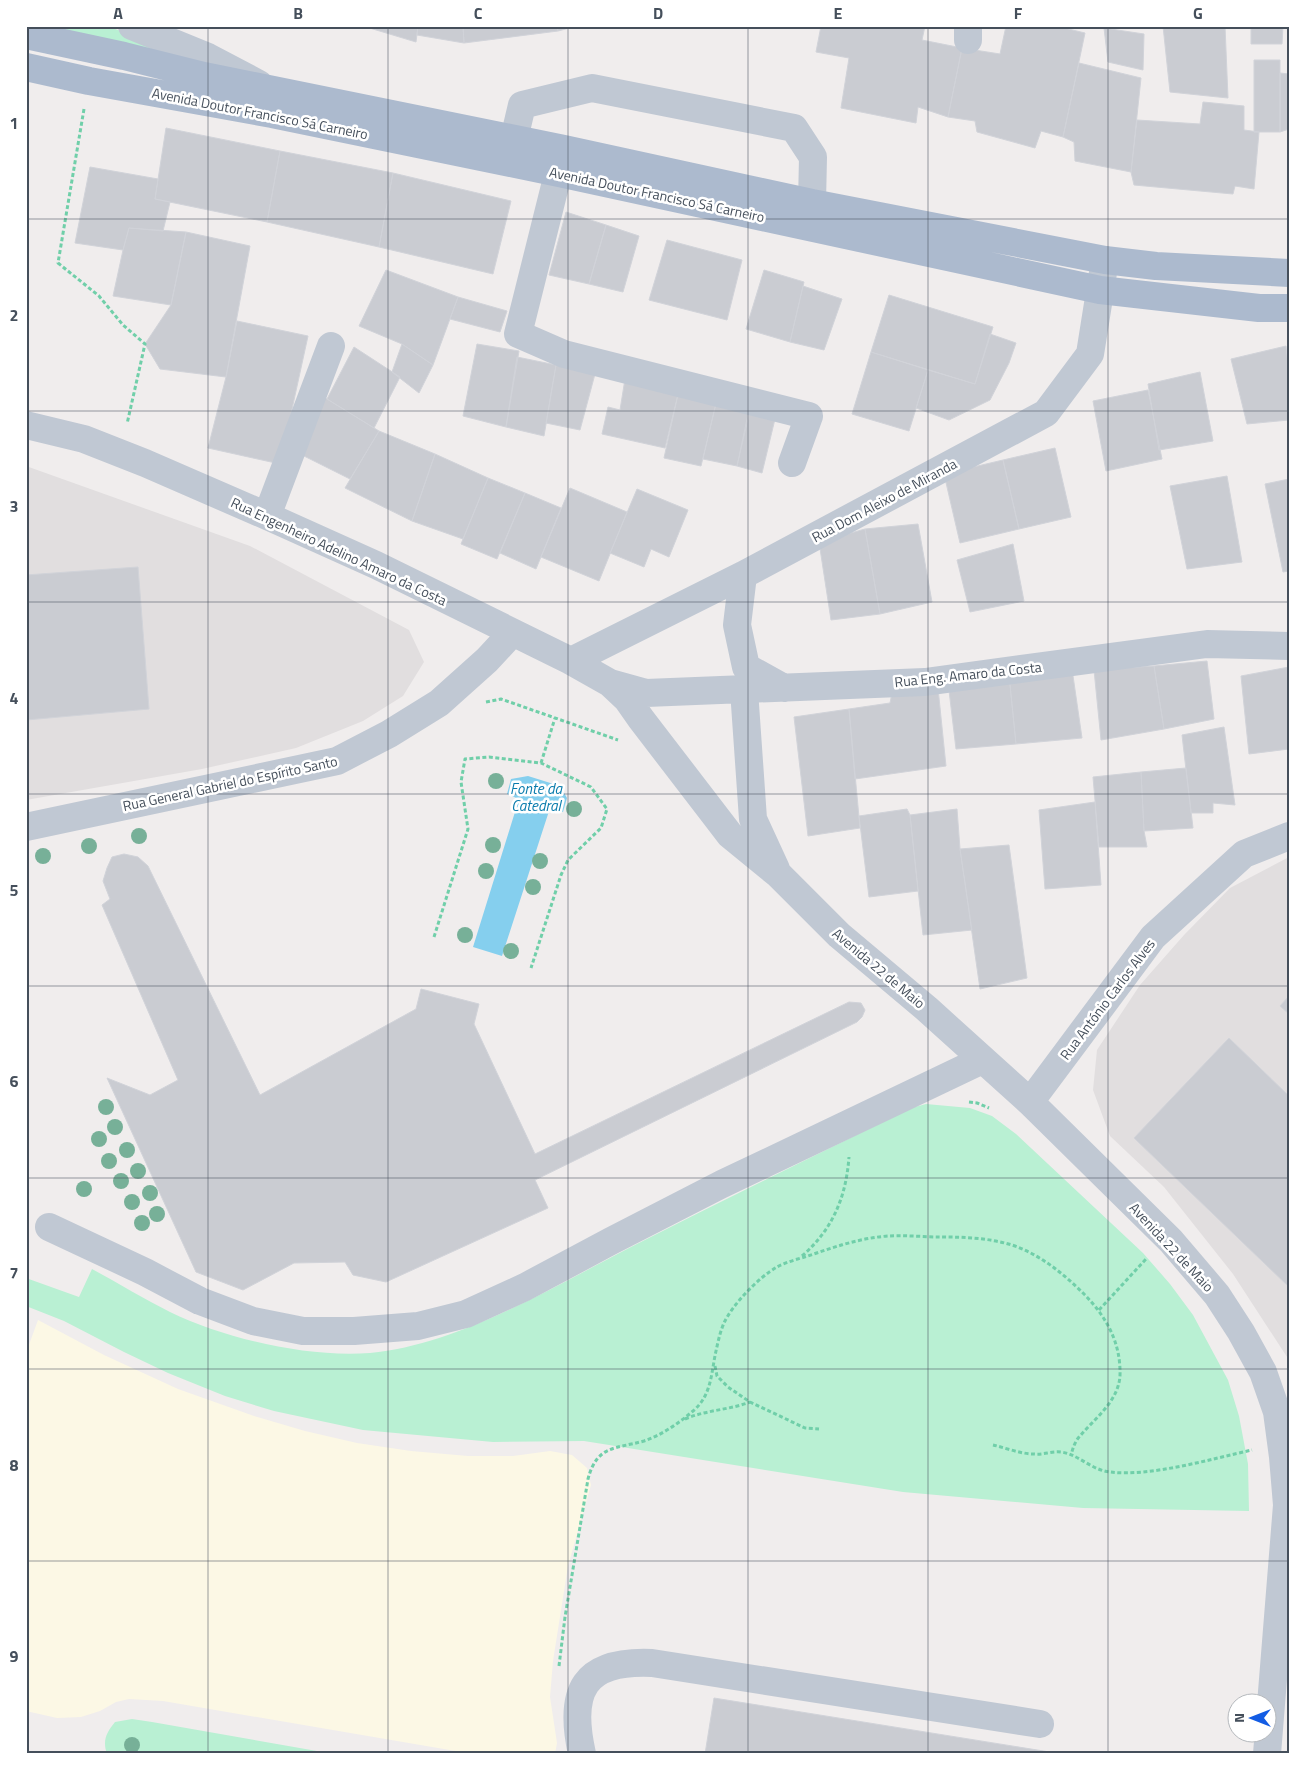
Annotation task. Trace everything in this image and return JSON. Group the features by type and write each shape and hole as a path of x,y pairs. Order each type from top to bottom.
{"main road":[{"name":"Avenida Doutor Francisco Sá Carneiro","path":"26,35 124,56 204,76 514,139 562,161 1100,290 1259,308 1289,308"},
{"name":"Avenida Doutor Francisco Sá Carneiro","path":"26,67 89,81 272,114 812,203 1105,260 1156,266 1289,273"}],"street":[{"path":"132,26 208,57 267,88"},
{"path":"514,139 522,105 592,88 794,128 812,157 812,203"},
{"path":"562,161 518,334 564,354 809,416 792,463"},
{"name":"Rua Dom Aleixo de Miranda","path":"571,661 743,575 1046,413 1090,354 1105,260"},
{"path":"267,516 331,346"},
{"name":"Rua Engenheiro Adelino Amaro da Costa","path":"26,425 84,439 267,516 376,564 571,661 610,683 646,693"},
{"path":"743,575 737,624 746,667 784,688"},
{"name":"Rua General Gabriel do Espírito Santo","path":"26,827 337,761 389,734 439,703 487,660 512,633"},
{"name":"Rua Eng. Amaro da Costa","path":"646,693 925,682 1207,644 1289,646"},
{"path":"610,683 628,699 641,719 730,835 779,875"},
{"path":"744,690 753,819 779,875"},
{"name":"Rua António Carlos Alves","path":"1030,1102 1153,937 1244,854 1289,836"},
{"name":"Avenida 22 de Maio","path":"779,875 839,936 927,1009 1030,1102 1177,1248 1217,1295 1242,1332 1263,1372 1277,1412 1288,1505 1267,1754"},
{"path":"49,1227 200,1301 253,1321 303,1331 354,1331 418,1326 466,1314 525,1287 722,1184 982,1060"},
{"path":"582,1754 576,1712 579,1694 583,1687 588,1679 608,1667 636,1662 1040,1724"}],"path":[{"path":"89,81 58,263 99,296 123,325 144,344 120,454"},
{"path":"541,763 555,718"},
{"path":"434,938 468,829 461,782 465,759 490,757 541,763 591,787 607,809 601,828 568,860 561,875 531,968"},
{"path":"963,1101 977,1103 995,1111"},
{"path":"800,1258 816,1244 835,1215 848,1172 850,1150"},
{"path":"680,1422 695,1409 710,1385 715,1353 724,1323 733,1308 762,1277 777,1267 851,1242 888,1236 983,1239 1016,1247 1061,1272 1099,1310 1110,1326 1118,1352 1120,1378 1117,1390 1099,1416 1078,1437 1071,1454"},
{"path":"1099,1310 1151,1255"},
{"path":"714,1363 717,1376 728,1387 750,1402 805,1428 819,1429"},
{"path":"559,1670 588,1479 594,1462 599,1455 607,1450 645,1440 696,1414 750,1402"},
{"path":"993,1445 1033,1454 1060,1452 1071,1454 1087,1464 1107,1472 1125,1474 1185,1464 1255,1449"}],"shaded area":[{"path":"26,466 250,546 409,630 424,662 403,696 363,721 296,748 202,769 26,800"},
{"path":"1289,857 1289,1360 1233,1274 1164,1187 1110,1136 1093,1090 1097,1050 1140,985 1184,935 1230,888"},
{"path":"38,1320 104,1355 178,1389 254,1416 305,1431 357,1443 411,1451 468,1456 513,1456 550,1451 572,1455 587,1468 591,1485 568,1566 553,1661 550,1697 557,1743 555,1754 473,1754 163,1701 129,1699 116,1702 100,1711 81,1717 57,1718 26,1711 26,1353"}],"green space":[{"path":"43,26 107,26 197,59"},
{"path":"926,1104 970,1108 992,1116 1016,1134 1143,1253 1170,1284 1193,1315 1228,1380 1239,1416 1248,1464 1249,1511 1083,1508 903,1492 584,1441 493,1442 363,1430 274,1411 225,1396 168,1373 64,1321 26,1306 26,1278 79,1297 92,1269 150,1302 192,1322 268,1345 346,1354 370,1353 403,1348 437,1339 504,1312 666,1229 911,1108"},
{"path":"132,1719 334,1754 107,1754 105,1740 112,1726 115,1722"}],"water":[{"name":"Fonte da Catedral","path":"528,776 560,786 567,798 563,812 550,808 502,956 473,947 519,799 507,794 511,779"}],"building":[{"path":"363,26 418,26 416,42"},
{"path":"418,26 463,26 464,43 417,35"},
{"path":"463,26 557,26 558,31 464,43"},
{"path":"557,26 577,26 558,31"},
{"path":"821,26 925,26 922,40 962,48 948,117 918,107 916,123 841,108 849,58 816,52"},
{"path":"1006,26 1056,26 1085,33 1063,137 1041,131 1035,148 977,132 975,121 948,117 962,48 1000,54"},
{"path":"1163,26 1225,26 1228,98 1170,92"},
{"path":"1251,26 1283,26 1282,44 1251,44"},
{"path":"1104,28 1144,34 1143,70 1108,62"},
{"path":"1254,60 1280,60 1280,132 1254,132"},
{"path":"1079,63 1141,78 1131,172 1075,161 1074,142 1063,137"},
{"path":"1280,73 1289,74 1289,129 1280,132"},
{"path":"1203,102 1244,106 1244,130 1259,132 1254,189 1235,186 1233,194 1134,185 1131,172 1137,120 1200,124"},
{"path":"166,128 280,151 267,222 155,199"},
{"path":"280,151 393,173 379,247 267,222"},
{"path":"90,167 158,179 155,199 170,202 163,231 129,228 123,250 75,243"},
{"path":"393,173 511,201 493,274 379,247"},
{"path":"566,212 606,225 589,284 549,275"},
{"path":"606,225 639,236 623,292 589,284"},
{"path":"129,228 186,232 171,305 113,296"},
{"path":"186,232 250,246 226,377 160,369 145,344 171,305"},
{"path":"667,240 742,260 727,320 649,300"},
{"path":"386,270 458,297 433,365 402,344 359,326"},
{"path":"764,270 804,282 790,342 746,329"},
{"path":"803,286 842,299 824,350 790,342"},
{"path":"889,295 993,327 975,384 871,352"},
{"path":"458,297 507,311 500,332 450,319"},
{"path":"237,321 308,336 280,464 208,448 226,377"},
{"path":"990,334 1016,343 1009,363 990,400 949,420 916,408 928,370 975,384"},
{"path":"402,344 433,365 419,393 392,372"},
{"path":"477,344 519,351 506,427 463,416"},
{"path":"1286,346 1289,373 1289,420 1247,424 1231,359"},
{"path":"354,347 400,377 374,428 327,399"},
{"path":"871,352 928,370 909,431 852,414"},
{"path":"517,357 556,365 544,436 506,427"},
{"path":"556,365 595,374 580,430 546,423"},
{"path":"1200,372 1213,441 1159,450 1148,384"},
{"path":"625,379 679,390 665,448 602,434 608,407 620,410"},
{"path":"679,390 717,399 701,466 664,458"},
{"path":"1148,390 1162,459 1106,471 1093,401"},
{"path":"322,396 379,431 350,479 296,452"},
{"path":"717,399 751,406 737,466 703,459"},
{"path":"748,414 775,419 762,473 737,466"},
{"path":"379,431 435,454 412,521 345,488"},
{"path":"1055,448 1071,517 1019,529 1003,460"},
{"path":"435,454 488,478 463,539 412,521"},
{"path":"1003,460 1019,529 960,543 944,474"},
{"path":"1227,476 1242,562 1187,569 1170,486"},
{"path":"488,478 525,493 497,559 461,544"},
{"path":"1289,479 1289,571 1283,572 1265,484"},
{"path":"570,488 627,512 599,581 541,557"},
{"path":"637,489 688,510 669,557 651,549 644,567 610,553"},
{"path":"525,493 561,508 536,569 500,553"},
{"path":"918,524 932,602 880,614 865,529"},
{"path":"865,529 880,614 831,620 819,542"},
{"path":"1013,544 1024,601 970,612 957,560"},
{"path":"138,567 149,709 26,720 26,575"},
{"path":"1207,661 1214,719 1164,729 1154,666"},
{"path":"1154,666 1164,729 1101,740 1094,670"},
{"path":"1289,667 1289,749 1249,754 1241,676"},
{"path":"1072,669 1082,738 1016,744 1009,675"},
{"path":"1009,675 1016,744 956,749 948,682"},
{"path":"938,688 946,766 855,779 849,709 890,703 892,693"},
{"path":"849,709 860,828 808,836 794,717"},
{"path":"1224,727 1235,805 1213,803 1213,813 1191,813 1182,735"},
{"path":"1186,768 1193,828 1144,831 1141,772"},
{"path":"1141,772 1144,831 1147,847 1099,847 1093,777"},
{"path":"1095,802 1101,885 1045,889 1039,810"},
{"path":"907,809 910,815 918,891 869,897 859,816"},
{"path":"957,809 960,849 972,930 923,935 910,815"},
{"path":"1009,845 1027,978 980,989 960,849"},
{"path":"124,854 138,857 148,866 260,1095 416,1009 421,989 479,1004 474,1024 535,1154 849,1002 861,1003 865,1010 857,1022 535,1180 548,1208 386,1282 353,1275 345,1262 294,1263 243,1290 196,1272 107,1078 150,1095 178,1080 102,905 110,899 103,881 107,868 112,857"},
{"path":"1289,996 1289,1014 1280,1006"},
{"path":"1229,1038 1289,1096 1289,1287 1134,1138"},
{"path":"714,1698 1062,1754 705,1754"}]}
